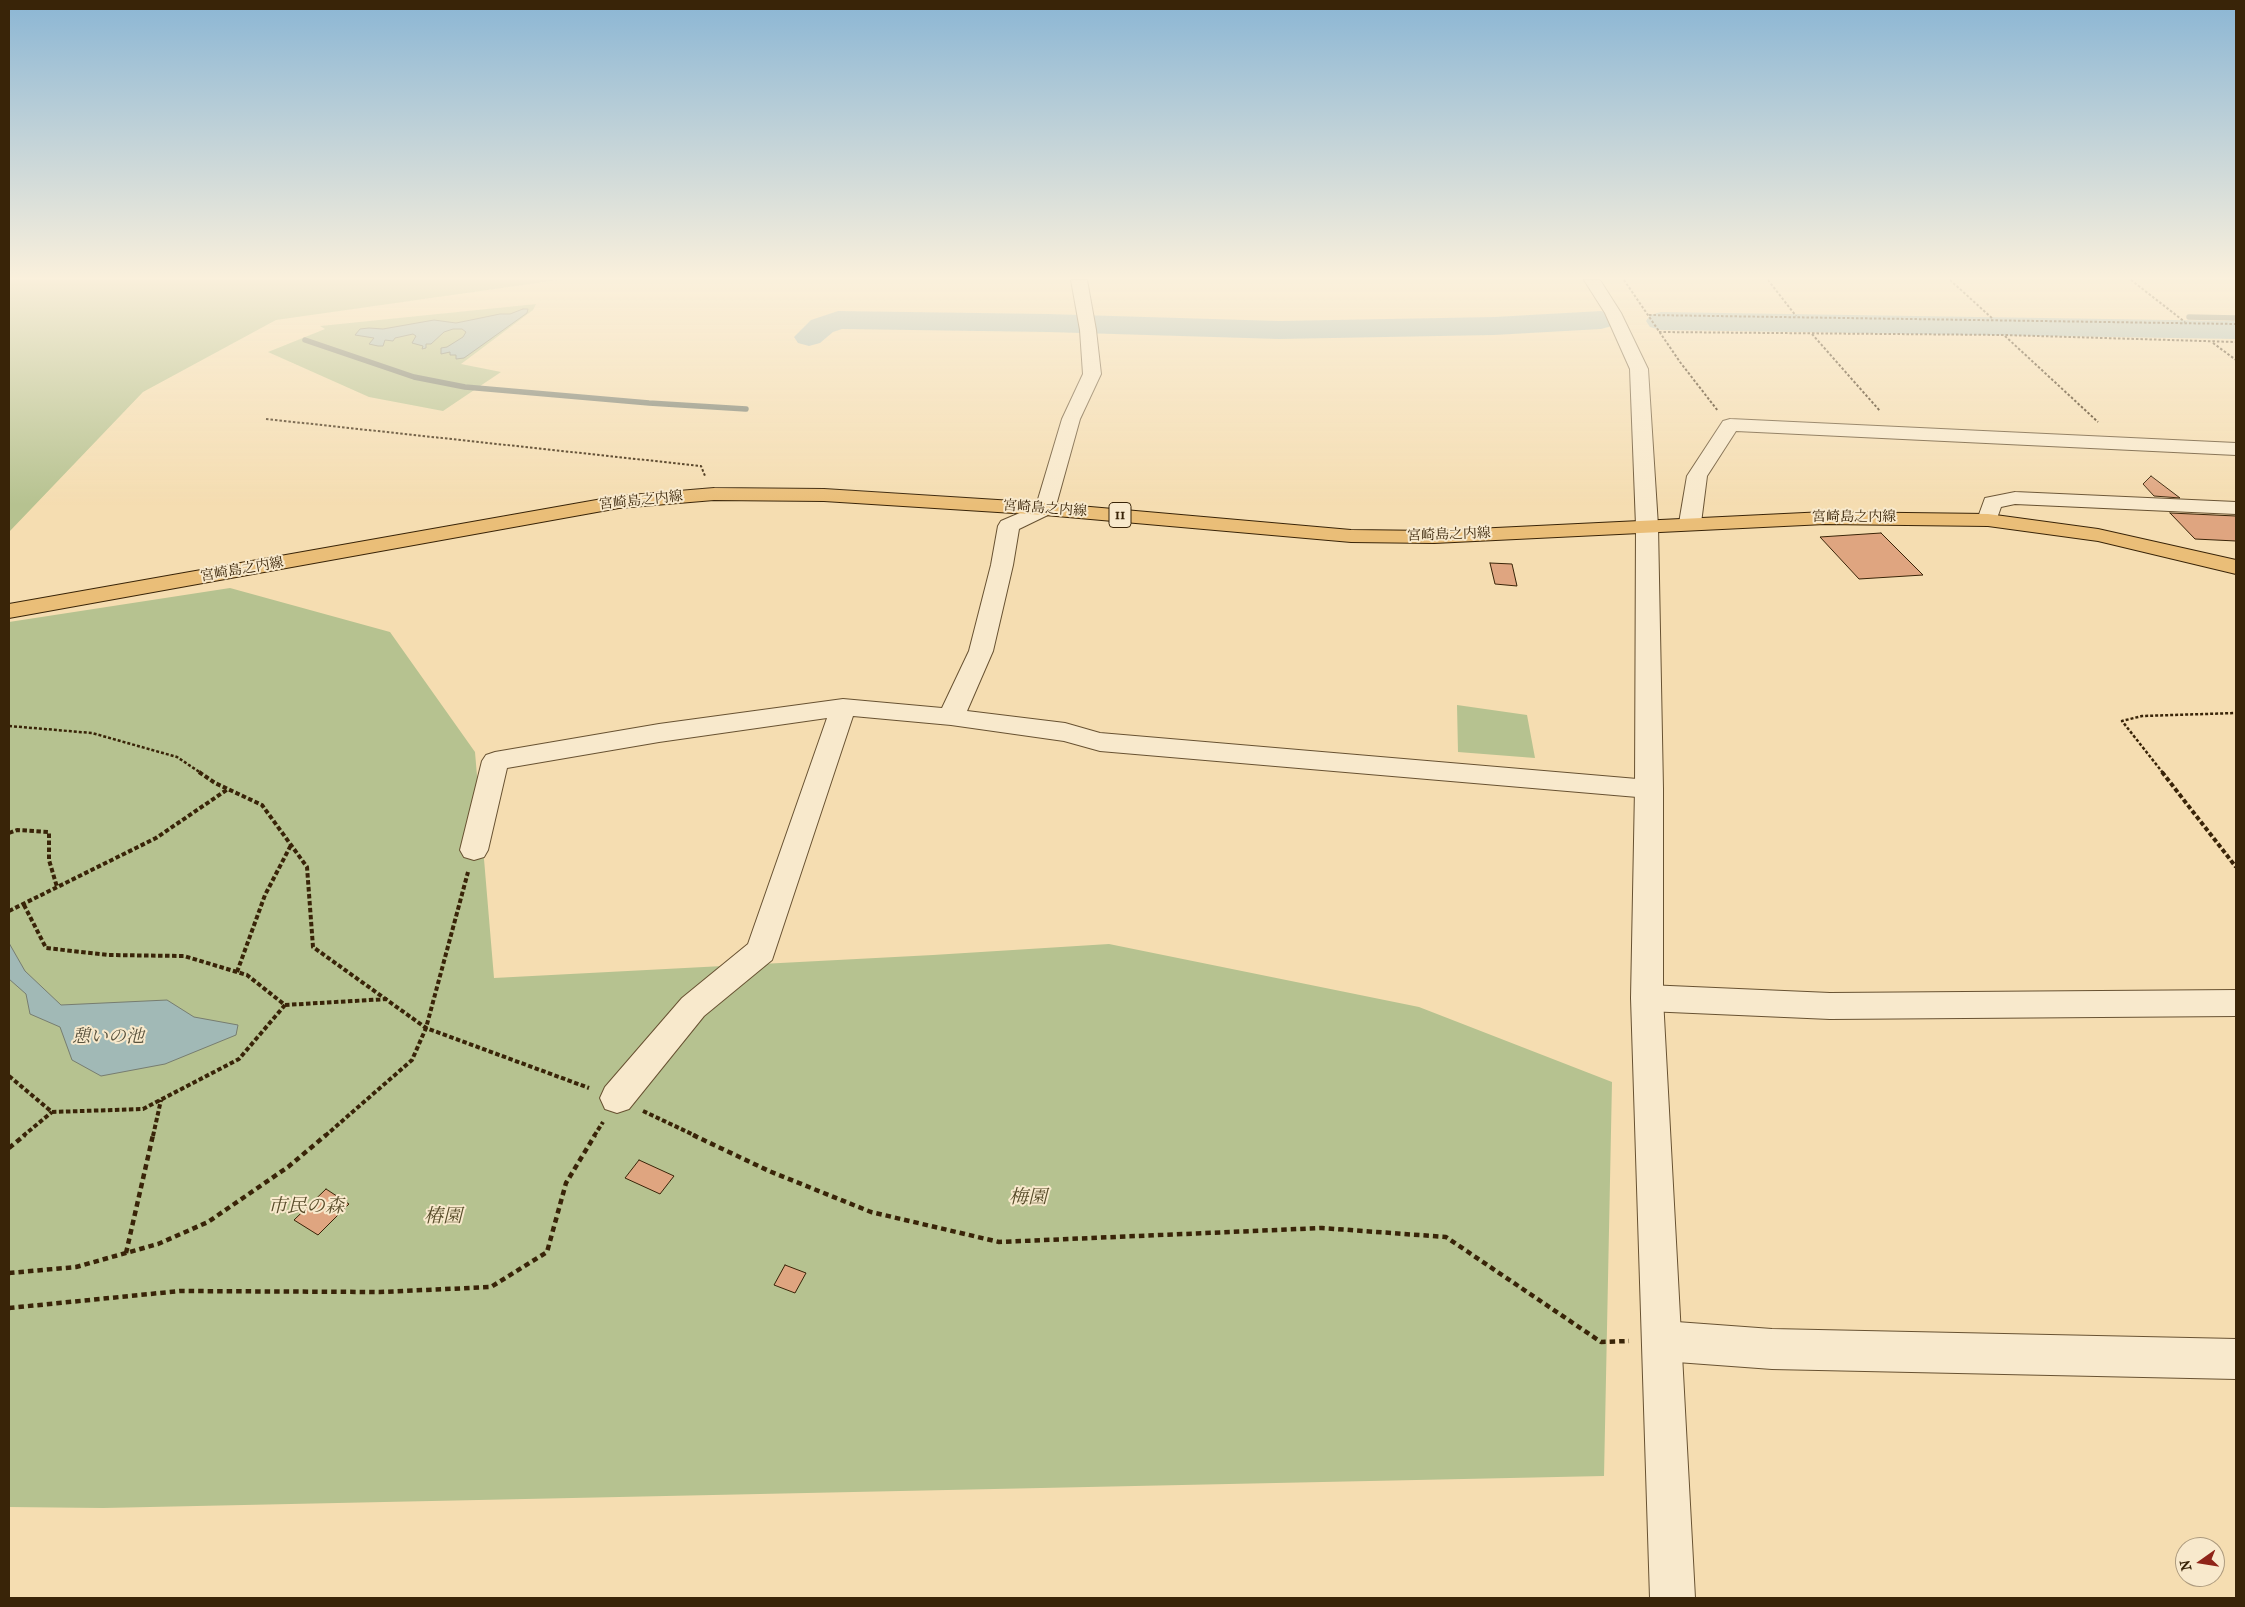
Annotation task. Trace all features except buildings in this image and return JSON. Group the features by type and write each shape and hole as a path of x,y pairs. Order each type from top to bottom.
{"main road":[{"name":"宮崎島之内線","path":"9,611 619,502 714,494 824,495 1045,509 1351,536 1434,537 1690,523 1825,518 1988,520 2098,535 2236,567"}],"street":[{"path":"951,717 980,651 1002,565 1009,526 1045,509 1071,419 1092,374 1090,355"},
{"path":"1632,355 1639,369 1647,526 1649,789 1647,998 1673,1598"},
{"path":"1690,523 1697,476 1730,425 2236,448"},
{"path":"1988,520 1992,502 2014,498 2236,508"},
{"path":"474,850 495,761 659,733 843,707 951,717 1065,732 1100,742 1649,789"},
{"path":"617,1098 693,1007 761,951 843,707"},
{"path":"1647,998 1830,1006 2236,1003"},
{"path":"1663,1341 1772,1349 2236,1359"}],"path":[{"path":"1677,355 1730,425"},
{"path":"1830,355 1899,433"},
{"path":"2026,355 2122,444"},
{"path":"266,419 701,466 714,494"},
{"path":"2236,713 2142,716 2122,722 2236,867"},
{"path":"9,726 92,733 168,754 177,757 215,783 262,805 307,867 313,947 426,1028 617,1098 768,1171 871,1212 999,1242 1322,1228 1446,1237 1601,1342 1663,1341"},
{"path":"9,911 156,838 228,789"},
{"path":"9,832 17,830 50,832 49,860 57,887"},
{"path":"237,972 265,895 291,845"},
{"path":"9,1273 76,1267 158,1244 208,1222 288,1167 412,1060 426,1028 474,850"},
{"path":"24,904 46,948 108,955 184,956 247,975 285,1005 387,999"},
{"path":"9,1148 52,1112 143,1109 161,1100 239,1059 285,1005"},
{"path":"9,1076 52,1112"},
{"path":"9,1308 180,1291 380,1292 491,1287 547,1252 566,1183 617,1098"},
{"path":"126,1253 161,1100"}],"green space":[{"path":"9,355 211,355 143,392 9,532"},
{"path":"275,355 473,355 461,364 501,372 443,411 369,397"},
{"name":"市民の森","path":"230,588 390,632 475,752 494,978 1109,944 1419,1007 1612,1082 1604,1476 103,1508 9,1507 9,622"},
{"path":"1457,705 1527,715 1535,758 1458,752"}],"water":[{"path":"450,355 468,355 464,358 456,359 456,355"},
{"name":"憩いの池","path":"9,943 25,971 61,1005 167,1000 194,1017 238,1025 236,1035 165,1064 101,1076 72,1060 60,1027 30,1014 26,994 9,979"}],"waterway":[{"path":"349,355 414,377 465,387 649,403 746,409"}],"park label":[{"name":"梅園","path":"1028,1198"},
{"name":"椿園","path":"443,1217"}]}
